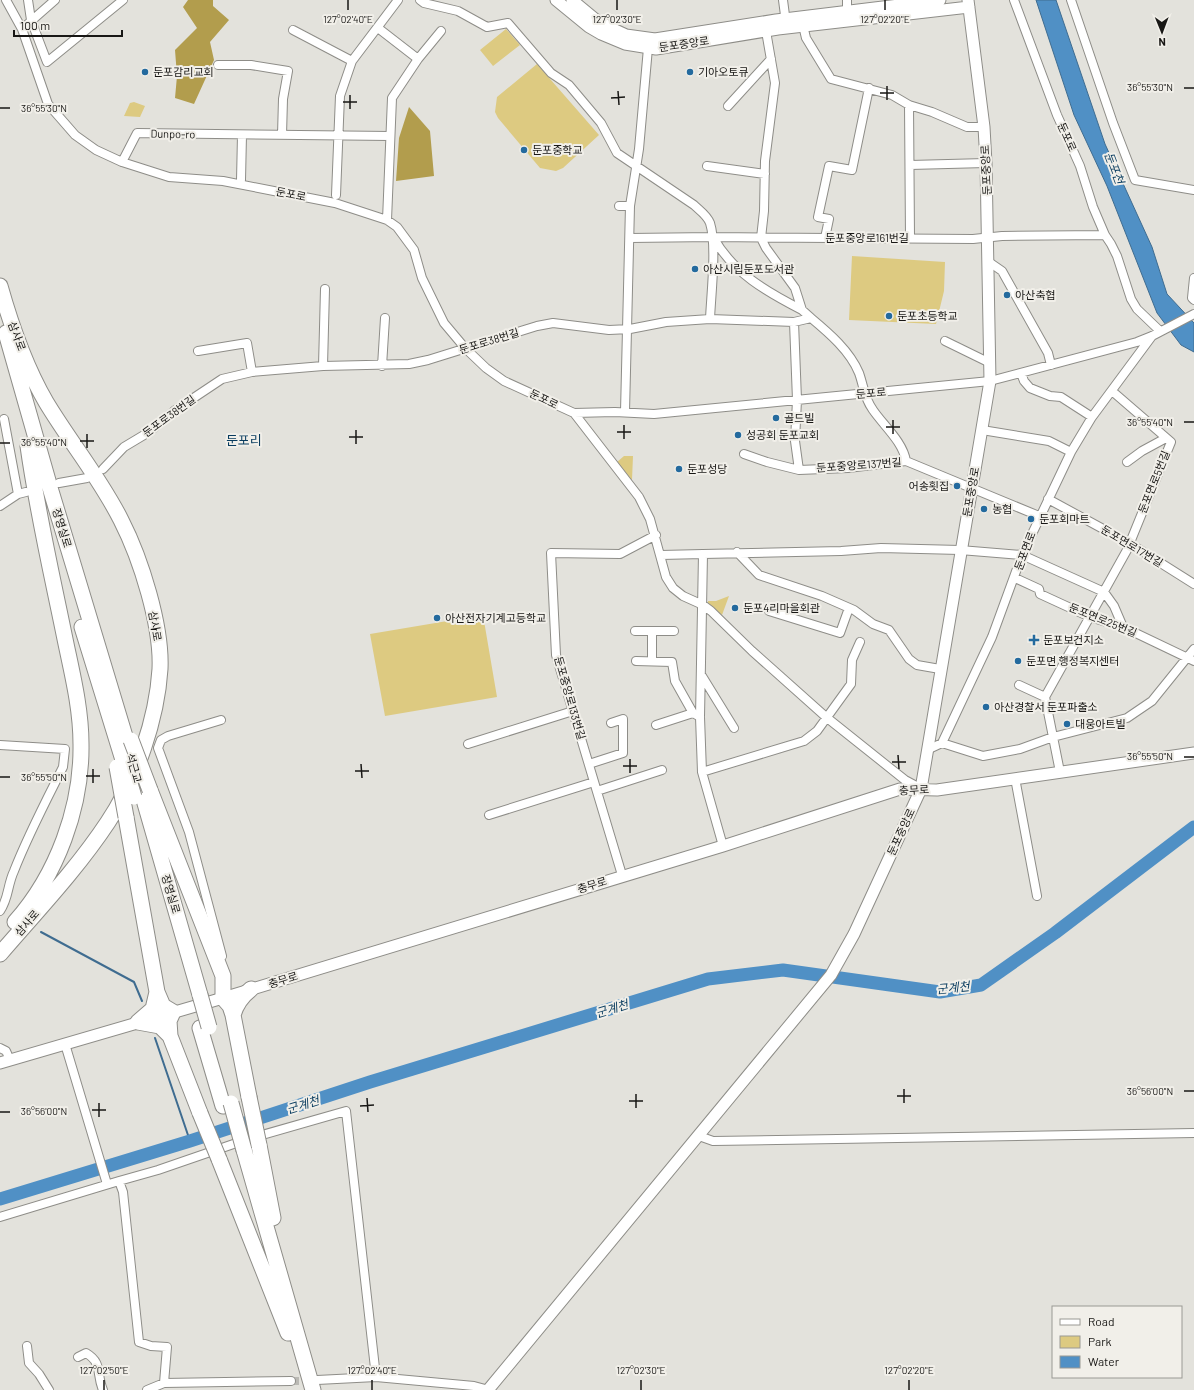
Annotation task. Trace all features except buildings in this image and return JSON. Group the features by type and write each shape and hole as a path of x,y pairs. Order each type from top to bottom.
{"highway":[{"name":"삼사로","path":"0,286 28,365 46,401 89,464 121,520 138,559 154,613 160,668 150,722 140,757 126,792 108,822 76,866 0,954"},
{"name":"장영실로","path":"0,312 51,491 129,741"},
{"name":"장영실로","path":"0,348 106,710 120,763"},
{"name":"삼사로","path":"0,939 23,913 51,867 68,825 78,786 81,743 74,680 49,556 35,497 28,446"},
{"name":"석근교","path":"129,741 142,793"},
{"name":"석근교","path":"120,763 142,793"},
{"path":"120,763 126,817 157,992 163,1006 173,1012 169,1021 170,1036 288,1334"},
{"name":"장영실로","path":"142,793 195,996 240,1152"},
{"path":"142,793 226,978 234,985 251,989"},
{"path":"226,978 223,998 230,1006 233,1015 292,1315"},
{"path":"233,1015 241,998 251,989"},
{"path":"138,1022 153,1009 157,992"},
{"path":"138,1022 160,1026 170,1036"},
{"path":"240,1152 315,1385"},
{"path":"240,1152 304,1390"}],"street":[{"name":"둔포로","path":"6,0 22,28 48,104 54,113 75,135 96,150 122,162 169,177 223,181 335,203 387,220 397,227 414,250 422,278 444,323 465,348 486,368 504,380 574,413 625,412 654,414 990,381 1137,342 1162,330 1137,309 1131,299 1124,282 1117,256 1105,235 1080,166 1057,115 1014,0"},
{"path":"28,0 31,20 47,62 123,0"},
{"path":"22,28 55,0"},
{"path":"336,195 340,96 352,61 398,0"},
{"path":"420,0 424,3 458,11 474,18 488,27 508,23 551,73 569,85 601,123 617,154 694,205 704,215 710,222 712,237 710,319"},
{"name":"둔포중앙로","path":"556,0 589,27 601,34 625,44 648,48 670,47 766,31 786,23"},
{"name":"둔포중앙로","path":"489,1390 819,991 842,958 921,789 960,550 990,381 989,237 984,127 968,3 802,21 668,38 641,38 626,35 613,29 595,19 572,0"},
{"path":"783,0 786,23"},
{"name":"둔포중앙로","path":"802,21 847,6 940,0"},
{"path":"1071,0 1113,123 1135,180 1194,190"},
{"path":"802,21 806,38 831,79 892,95 909,105 932,112 967,127 984,127"},
{"path":"378,28 418,59"},
{"path":"293,30 352,61"},
{"path":"387,220 392,98 418,59 441,31"},
{"path":"766,31 775,83 765,174 764,212 761,238 766,248 795,288 802,310"},
{"path":"625,412 630,206 639,149 648,48"},
{"path":"728,106 770,59"},
{"path":"218,65 252,65 288,71 283,99 282,135"},
{"path":"825,238 829,220 818,217 829,166 852,170 869,88"},
{"path":"909,105 910,238"},
{"name":"Dunpo-ro","path":"122,162 137,133 390,136"},
{"path":"241,180 242,135"},
{"path":"910,165 986,163"},
{"path":"707,166 765,174"},
{"path":"619,206 630,206"},
{"name":"둔포중앙로161번길","path":"630,238 910,238 1105,235"},
{"path":"712,237 720,251 734,266 766,291 802,310 831,335 843,349 858,373 863,393 872,410 904,452 906,461"},
{"path":"989,262 1002,271 1048,353 1051,365"},
{"path":"1194,278 1192,298 1194,300"},
{"path":"323,366 325,289"},
{"path":"1162,330 1194,314"},
{"path":"382,366 385,318"},
{"name":"둔포로38번길","path":"102,469 124,447 149,432 174,411 222,379 252,372 323,366 382,366 409,364 428,360 553,323 609,330 627,330 666,322 710,319 794,322 810,318"},
{"path":"794,322 797,400 795,422 799,470"},
{"name":"둔포면로","path":"942,743 992,637 1015,578 1022,555 1039,516 1071,452 1092,417 1152,336"},
{"path":"945,342 990,363"},
{"path":"198,351 247,343 252,372"},
{"path":"1021,373 1024,381 1030,388 1050,396 1061,397 1092,417"},
{"name":"둔포면로5번길","path":"1045,697 1129,544 1171,442 1112,391"},
{"name":"둔포로","path":"574,413 639,497 656,535 666,577 673,588 683,596 703,605 826,717 905,780 921,789"},
{"path":"4,419 3,428 18,494"},
{"path":"982,430 1049,441 1071,452"},
{"path":"1127,462 1142,451 1166,438"},
{"name":"둔포중앙로137번길","path":"744,454 767,462 799,470 848,468 906,461 1039,516"},
{"path":"60,483 87,478"},
{"path":"0,506 18,494 26,492"},
{"name":"둔포면로17번길","path":"1048,498 1129,544 1194,584"},
{"name":"둔포중앙로133번길","path":"622,875 556,655 551,553 620,554 656,535"},
{"path":"661,555 881,548 960,550 1022,555 1104,592 1114,606 1123,627"},
{"path":"736,552 754,571 766,578 822,596 849,608 873,624 889,630 909,659 917,665 940,669"},
{"path":"703,554 701,674 697,715 702,772 723,846"},
{"name":"둔포면로25번길","path":"1015,578 1039,589 1040,594 1090,616 1123,627 1191,660"},
{"path":"769,611 840,633 849,608"},
{"path":"635,631 674,630"},
{"path":"652,631 652,661"},
{"path":"702,772 804,741 817,730 851,684 852,660 860,642"},
{"path":"927,750 942,743 984,756 1020,749 1053,738 1127,718 1152,701 1191,660 1194,649"},
{"path":"636,661 672,662 675,681 697,715"},
{"path":"701,674 734,728"},
{"path":"1019,686 1045,697 1060,772"},
{"path":"468,744 573,711"},
{"path":"656,725 697,715"},
{"path":"222,720 168,736 160,740 158,748 188,832 226,978"},
{"path":"589,764 623,753 623,720 611,723"},
{"path":"0,745 65,749 63,767 13,872 7,892 7,901 0,911"},
{"name":"충무로","path":"5,1062 223,998 622,875 723,846 900,789 937,790 1194,753"},
{"path":"597,791 662,770"},
{"path":"1015,778 1037,896"},
{"path":"489,815 594,782"},
{"path":"65,1044 106,1180"},
{"path":"0,1048 6,1051 5,1062"},
{"path":"0,1217 106,1180 119,1181 158,1170 248,1139 346,1111 376,1377"},
{"path":"699,1136 713,1141 720,1141 1194,1133"},
{"path":"119,1181 123,1192 139,1342 152,1346 167,1347 164,1383"},
{"path":"27,1346 29,1363 39,1374 49,1390"},
{"path":"78,1357 86,1353 94,1357 97,1362 103,1390"},
{"path":"315,1385 376,1377 474,1386 489,1390"},
{"path":"147,1390 164,1383 291,1381"}],"green space":[{"path":"506,29 520,45 493,66 480,50"},
{"path":"537,64 599,135 563,168 556,171 540,168 498,118 495,112 497,97"},
{"path":"134,102 145,106 140,117 124,116 130,103"},
{"path":"852,256 945,262 944,291 936,324 849,320"},
{"path":"624,456 633,456 632,480 617,462"},
{"path":"729,596 722,615 708,604 708,601 716,601"},
{"path":"483,615 497,697 385,716 370,634"}],"shaded area":[{"path":"188,0 213,0 213,6 229,20 210,42 214,60 194,104 175,98 177,76 175,50 197,28 183,7"},
{"path":"409,107 430,131 434,176 396,181 399,138"}],"water":[{"name":"둔포천","path":"1036,0 1056,0 1105,144 1152,247 1167,294 1194,323 1194,352 1181,345 1157,313 1107,186 1074,115"}],"waterway":[{"name":"군계천","path":"0,1199 190,1141 370,1082 708,979 783,970 940,992 981,985 1055,933 1194,827"},
{"path":"41,932 134,982 142,1001"},
{"path":"155,1038 190,1141"}],"tunnel":[{"path":"291,1381 312,1381"}],"place":[{"name":"둔포감리교회","path":"145,72"},
{"name":"기아오토큐","path":"690,72"},
{"name":"둔포중학교","path":"524,150"},
{"name":"아산시립둔포도서관","path":"695,269"},
{"name":"아산축협","path":"1007,295"},
{"name":"둔포초등학교","path":"889,316"},
{"name":"골드빌","path":"776,418"},
{"name":"성공회 둔포교회","path":"738,435"},
{"name":"둔포성당","path":"679,469"},
{"name":"어송횟집","path":"957,486"},
{"name":"농협","path":"984,509"},
{"name":"둔포회마트","path":"1031,519"},
{"name":"둔포4리마을회관","path":"735,608"},
{"name":"아산전자기계고등학교","path":"437,618"},
{"name":"둔포보건지소","path":"1034,640"},
{"name":"둔포면 행정복지센터","path":"1018,661"},
{"name":"아산경찰서 둔포파출소","path":"986,707"},
{"name":"대웅아트빌","path":"1067,724"}],"district":[{"name":"둔포리","path":"244,440"}]}
